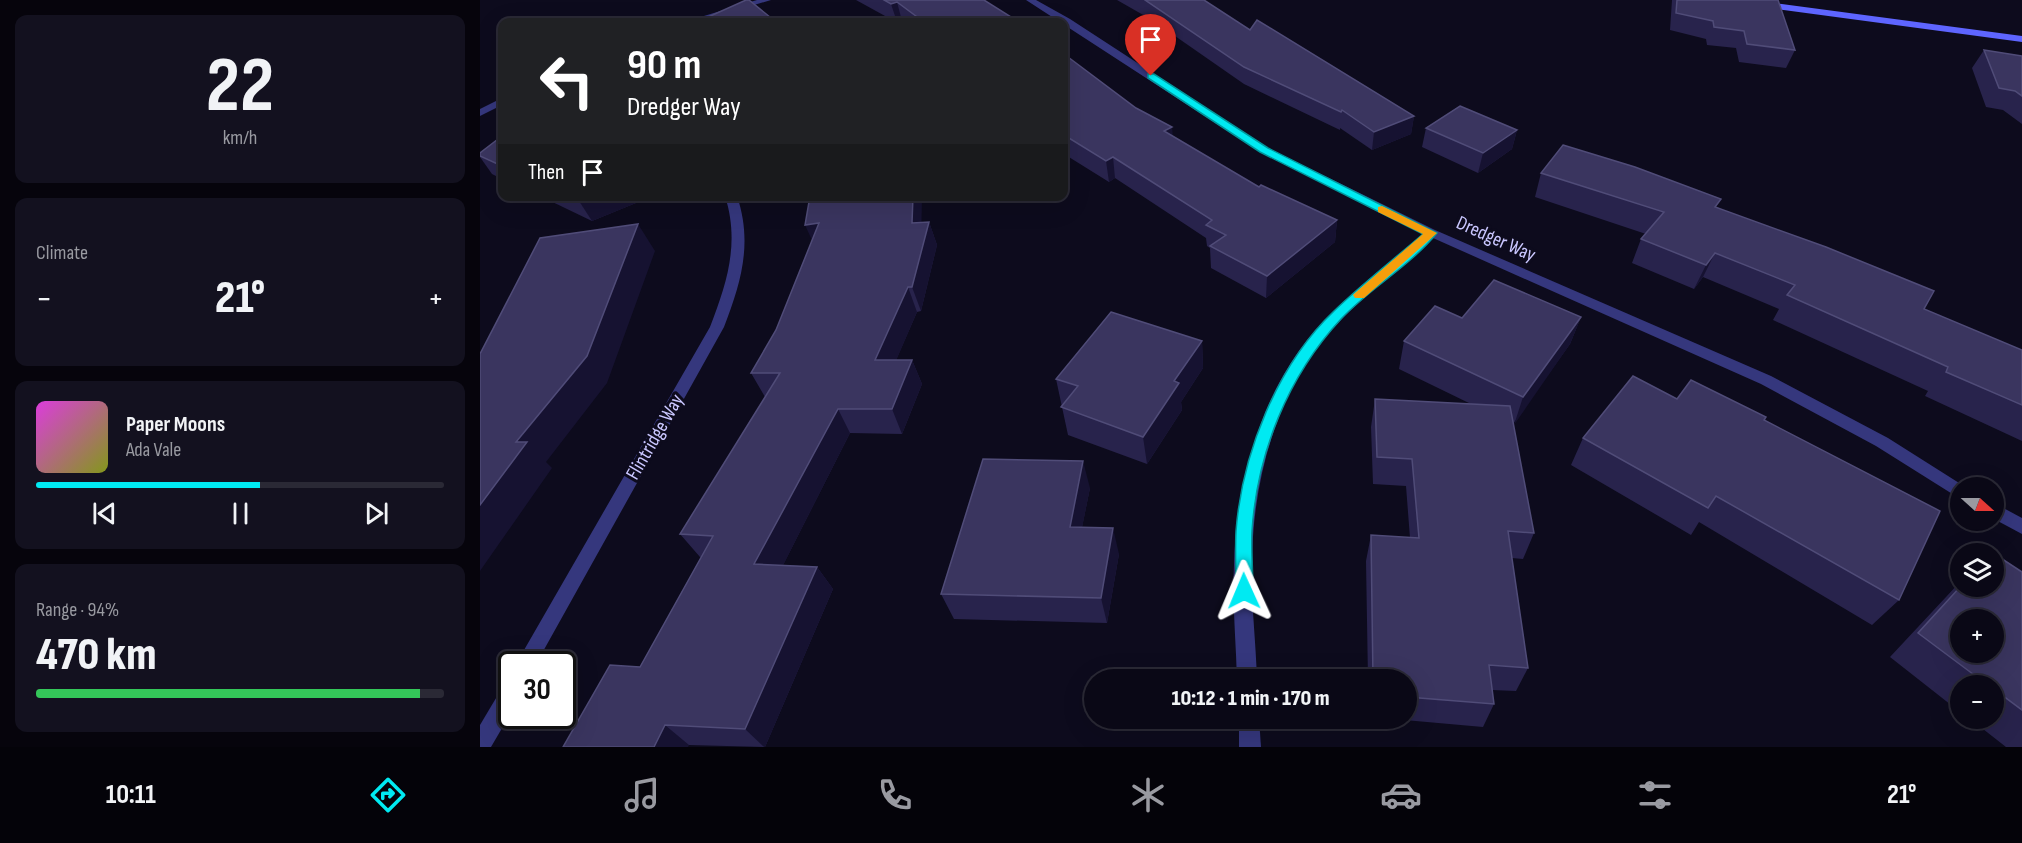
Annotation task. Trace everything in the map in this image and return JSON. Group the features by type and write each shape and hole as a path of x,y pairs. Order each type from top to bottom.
{"street":[{"path":"703,18 767,0"},
{"name":"Dredger Way","path":"1030,0 1062,18"},
{"path":"1731,0 2022,39"},
{"name":"Dredger Way","path":"1068,22 1264,150 1431,233 1766,380 1882,442 1950,484"},
{"path":"480,113 498,103"},
{"name":"Flintridge Way","path":"533,651 717,327 734,282 741,244 737,211 733,201"},
{"path":"1247,669 1244,530 1256,462 1276,405 1303,357 1337,315 1431,233"},
{"path":"2004,516 2022,528"},
{"path":"480,745 498,714"},
{"path":"1249,729 1250,747"}],"building":[{"path":"749,0 771,18 706,18"},
{"path":"884,0 984,0 1013,18 919,18 897,2 891,4"},
{"path":"1145,0 1204,0 1250,30 1257,20 1414,116 1374,132 1342,110 1341,112 1244,67"},
{"path":"1677,0 1778,0 1795,50 1747,44 1744,31 1714,27 1713,21 1676,13"},
{"path":"1984,50 2022,56 2022,96 2015,91 1999,88"},
{"path":"1068,57 1136,108 1172,127 1164,131 1259,187 1261,185 1337,220 1267,276 1210,246 1226,235 1206,225 1212,220 1113,157 1106,161 1068,137"},
{"path":"1460,106 1517,130 1483,153 1426,128"},
{"path":"498,139 498,164 480,156 480,153"},
{"path":"1563,145 1635,167 1721,199 1715,207 1826,247 1934,291 1924,309 2022,350 2022,405 1946,372 1948,367 1787,295 1795,285 1715,253 1706,265 1641,239 1664,212 1541,173"},
{"path":"809,201 913,201 912,223 929,222 912,287 908,287 875,360 912,360 892,409 838,409 754,564 817,567 745,729 665,725 654,747 563,747 573,729 576,729 576,724 610,665 640,667 713,536 680,534 780,373 751,373 776,330 819,223 805,225"},
{"path":"638,224 587,356 516,442 527,442 480,505 480,354 540,238"},
{"path":"1494,280 1581,317 1523,397 1404,341 1435,306 1462,318"},
{"path":"1111,312 1202,341 1174,381 1179,383 1143,437 1061,407 1078,386 1056,379"},
{"path":"1633,376 1677,399 1691,380 1766,417 1764,420 1940,511 1899,600 1716,496 1708,508 1583,438"},
{"path":"1375,399 1510,406 1534,533 1508,531 1528,668 1489,665 1494,704 1417,698 1417,669 1373,669 1371,535 1419,538 1412,459 1377,457"},
{"path":"983,459 1083,461 1070,527 1113,528 1101,598 941,594"},
{"path":"2004,560 2022,572 2022,710 2004,696 2004,675 1974,675 1958,663 2004,663 2004,609 1950,609 1950,657 1918,633 1951,597 2004,597"}],"slow traffic":[{"path":"1360,295 1431,233 1382,210"}],"route":[{"path":"1151,76 1264,150 1431,233 1337,315 1303,357 1276,405 1256,462 1244,530 1244,591"}]}
